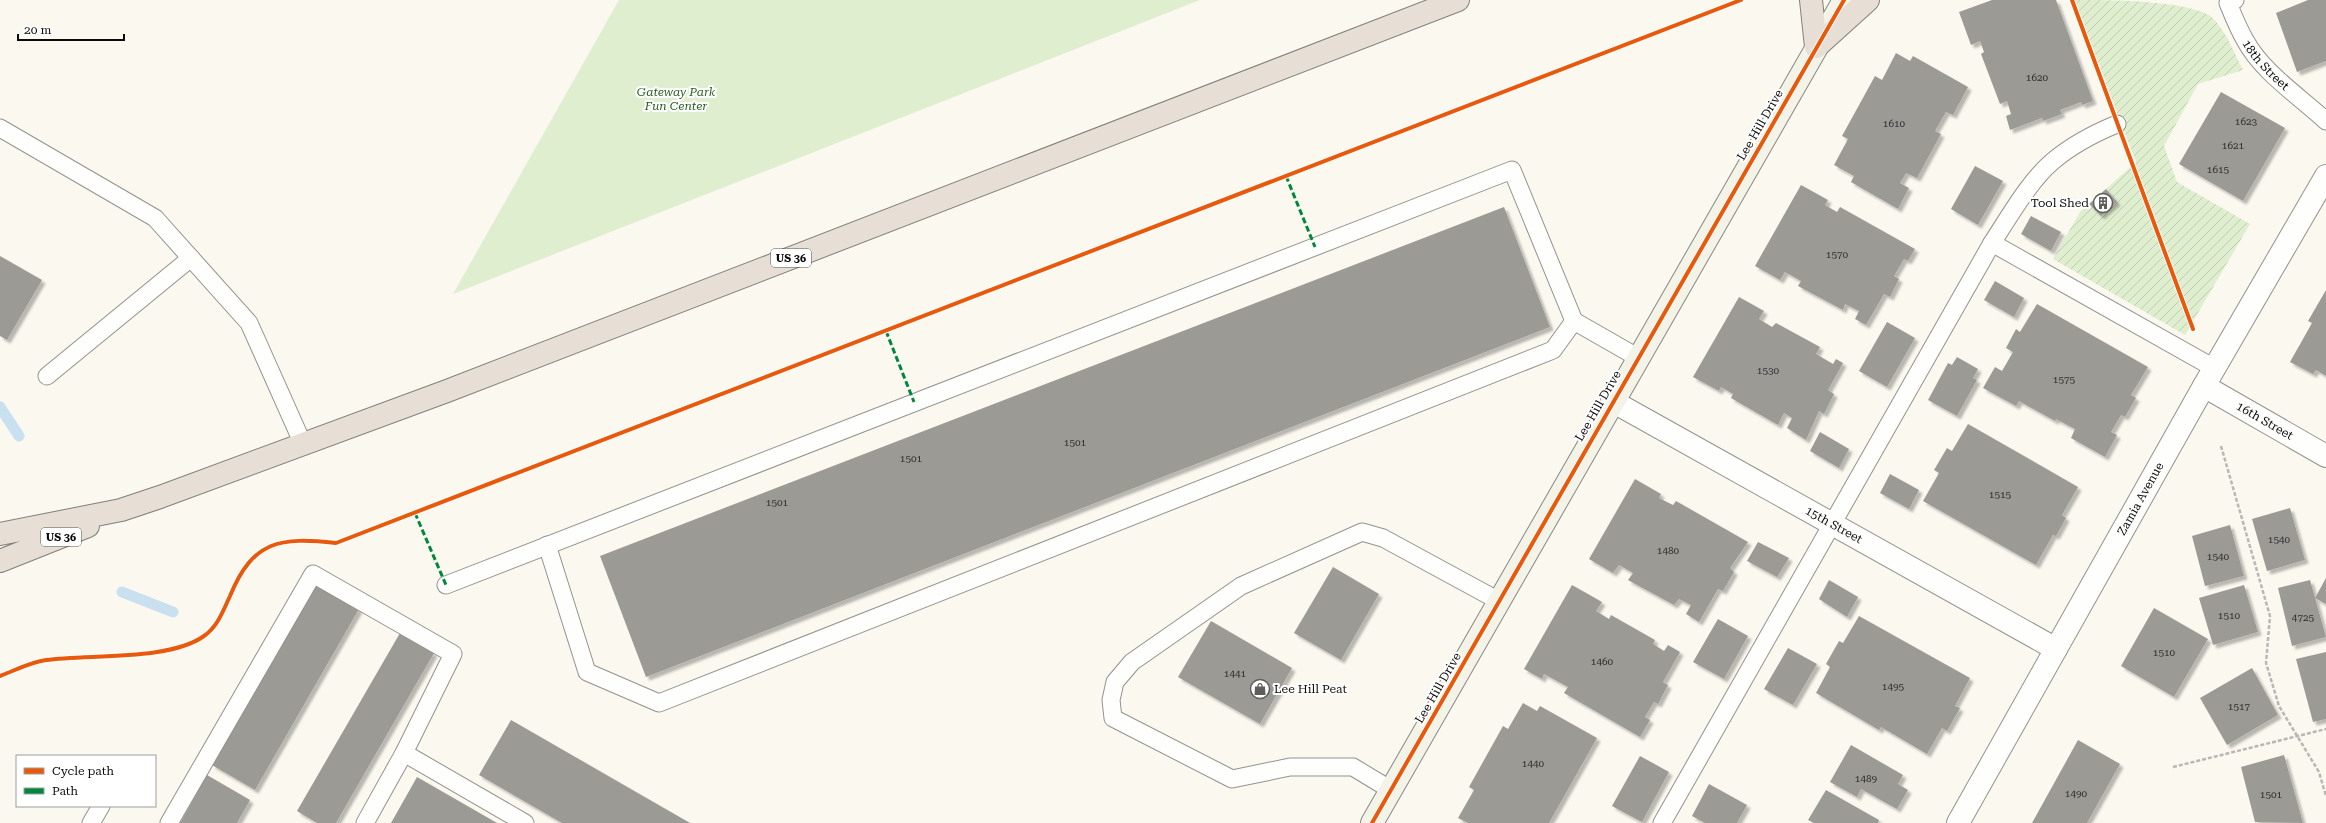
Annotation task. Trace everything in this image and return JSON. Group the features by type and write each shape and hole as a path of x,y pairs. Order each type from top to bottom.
{"highway":[{"name":"US 36","path":"0,534 121,510 304,444 462,386 1458,0"},
{"path":"1811,0 1816,47"},
{"path":"1816,47 1868,0"},
{"name":"US 36","path":"0,561 108,518 121,510"}],"street":[{"name":"Lee Hill Drive","path":"1372,823 1612,401 1844,0"},
{"name":"Zamia Avenue","path":"1958,823 2209,377 2326,176"},
{"name":"16th Street","path":"2209,377 2326,456"},
{"name":"15th Street","path":"1612,401 1832,526 2056,649"}],"lane":[{"name":"18th Street","path":"2236,0 2228,3 2245,40 2254,54 2265,67 2326,121"},
{"path":"1662,823 1992,243 2020,199 2053,161 2096,132 2117,124"},
{"path":"0,128 155,218 249,323 304,444"},
{"path":"446,584 1512,170 1574,321 1637,358"},
{"path":"1992,243 2209,377"},
{"path":"47,376 191,258"},
{"path":"548,545 587,672 659,703 1553,350 1574,321"},
{"path":"1391,790 1353,767 1290,767 1232,779 1113,718 1111,700 1115,682 1132,662 1241,586 1362,532 1383,538 1499,601"},
{"path":"169,823 313,574 453,654 404,753 365,823"},
{"path":"404,753 525,823"},
{"path":"91,823 100,807"}],"path":[{"path":"2221,446 2270,616 2266,663 2280,706 2319,772 2326,796"},
{"path":"2173,767 2326,729"}],"green space":[{"name":"Gateway Park Fun Center","path":"619,0 1200,0 453,294"},
{"path":"2074,0 2144,2 2181,6 2209,15 2215,20 2224,33 2243,70 2198,84 2164,146 2177,182 2250,224 2185,335 2053,259 2080,212 2136,162"}],"building":[{"path":"1992,0 2056,0 2093,101 2082,105 2081,102 2060,110 2062,114 2043,121 2042,118 2010,130 2006,116 2011,114 2007,101 2000,104 1981,54 1984,52 1980,41 1971,45 1959,12"},
{"path":"2308,0 2326,0 2326,61 2297,72 2276,13"},
{"path":"1896,53 1910,61 1913,56 1968,87 1953,115 1946,112 1935,131 1941,134 1917,178 1906,173 1900,183 1909,188 1898,209 1851,182 1854,176 1834,165 1848,139 1842,136 1875,76 1882,80"},
{"path":"2221,92 2285,128 2243,201 2179,164"},
{"path":"1975,166 2003,181 1978,225 1951,209"},
{"path":"1801,185 1828,200 1825,205 1837,212 1840,207 1915,249 1908,261 1904,259 1894,276 1899,279 1890,297 1884,294 1866,325 1855,319 1859,311 1845,304 1843,310 1798,286 1801,281 1785,272 1780,280 1755,266"},
{"name":"Tool Shed","path":"2106,189 2117,202 2101,216 2089,204"},
{"path":"1504,207 1550,327 646,677 600,556"},
{"path":"2031,216 2061,232 2051,251 2021,234"},
{"path":"0,256 42,280 7,340 0,336"},
{"path":"1995,281 2024,298 2014,317 1984,300"},
{"path":"2326,290 2326,376 2316,370 2313,374 2290,362 2312,323 2308,321"},
{"path":"1739,297 1764,311 1759,319 1772,327 1776,323 1820,347 1816,354 1833,364 1836,359 1843,363 1828,390 1834,394 1824,414 1819,411 1806,440 1787,428 1792,418 1784,413 1778,425 1731,398 1733,394 1721,387 1719,391 1693,377"},
{"path":"2037,304 2148,367 2131,395 2136,398 2125,417 2121,415 2111,432 2117,435 2105,457 2071,438 2075,429 2056,419 2055,421 2019,401 2016,406 1983,388 1995,367 2002,371 2013,352 2006,348 2016,329 2020,332"},
{"path":"1887,322 1915,338 1887,387 1859,371"},
{"path":"1957,357 1978,369 1973,378 1977,380 1957,416 1928,400 1948,363 1952,365"},
{"path":"1968,424 2078,487 2062,515 2066,518 2056,536 2053,535 2036,565 1923,501 1939,473 1934,470 1947,448 1952,451"},
{"path":"1820,432 1849,449 1839,468 1810,451"},
{"path":"1890,474 1919,490 1909,509 1880,493"},
{"path":"1635,479 1661,494 1659,498 1673,505 1676,501 1748,542 1730,568 1734,572 1723,591 1718,589 1699,622 1686,614 1691,605 1679,599 1674,605 1628,580 1633,573 1619,565 1613,573 1589,559"},
{"path":"2290,508 2305,560 2267,571 2252,519"},
{"path":"2230,525 2244,576 2205,586 2192,536"},
{"path":"1758,542 1789,558 1777,577 1747,561"},
{"path":"1333,567 1379,594 1341,660 1294,633"},
{"path":"2326,578 2326,604 2315,598"},
{"path":"1829,580 1858,597 1847,617 1819,599"},
{"path":"2310,580 2326,637 2292,646 2278,588"},
{"path":"316,584 359,609 255,790 212,765"},
{"path":"1572,585 1602,602 1596,611 1609,619 1611,615 1655,640 1653,644 1664,651 1668,645 1680,652 1663,682 1668,685 1658,704 1654,702 1645,717 1650,720 1640,737 1564,693 1568,687 1544,674 1542,679 1524,669"},
{"path":"2244,585 2258,632 2213,645 2199,598"},
{"path":"2154,608 2208,639 2174,697 2121,666"},
{"path":"1859,616 1970,678 1955,706 1960,708 1947,731 1942,728 1927,754 1881,727 1879,730 1816,693 1830,667 1826,664 1839,641 1843,643"},
{"path":"1718,619 1748,636 1724,679 1693,662"},
{"path":"1211,621 1292,668 1260,724 1178,677"},
{"path":"400,633 434,653 336,823 317,823 297,811"},
{"path":"1788,648 1817,664 1793,705 1764,689"},
{"path":"2326,652 2326,719 2313,722 2296,659"},
{"path":"2252,668 2278,715 2227,745 2200,698"},
{"path":"1523,703 1537,711 1540,706 1597,738 1549,823 1468,823 1458,818 1474,790 1469,787 1503,726 1508,729"},
{"path":"511,720 690,823 562,823 479,775"},
{"path":"2078,740 2120,764 2087,823 2032,823"},
{"path":"1851,745 1903,775 1898,784 1908,790 1897,809 1861,789 1857,797 1830,782"},
{"path":"2284,755 2303,823 2255,822 2241,767"},
{"path":"1640,756 1669,772 1642,822 1612,806"},
{"path":"207,775 250,800 237,823 180,823"},
{"path":"417,777 497,823 391,823"},
{"path":"1709,784 1747,805 1737,823 1705,823 1692,816"},
{"path":"1826,790 1879,820 1878,823 1814,823 1808,820"}],"waterway":[{"path":"0,407 19,436"},
{"path":"122,592 173,612"}],"marked path":[{"path":"1286,176 1315,247"},
{"path":"886,331 914,402"},
{"path":"415,513 446,585"}],"cycle path":[{"path":"0,676 40,661 64,658 150,653 189,644 204,636 213,628 217,623 239,577 248,563 259,553 271,546 284,542 299,541 336,543 1741,0"},
{"path":"1372,823 1844,0"},
{"path":"2072,0 2193,329"}],"place":[{"name":"Tool Shed","path":"2103,203"},
{"name":"Lee Hill Peat","path":"1260,689"}]}
